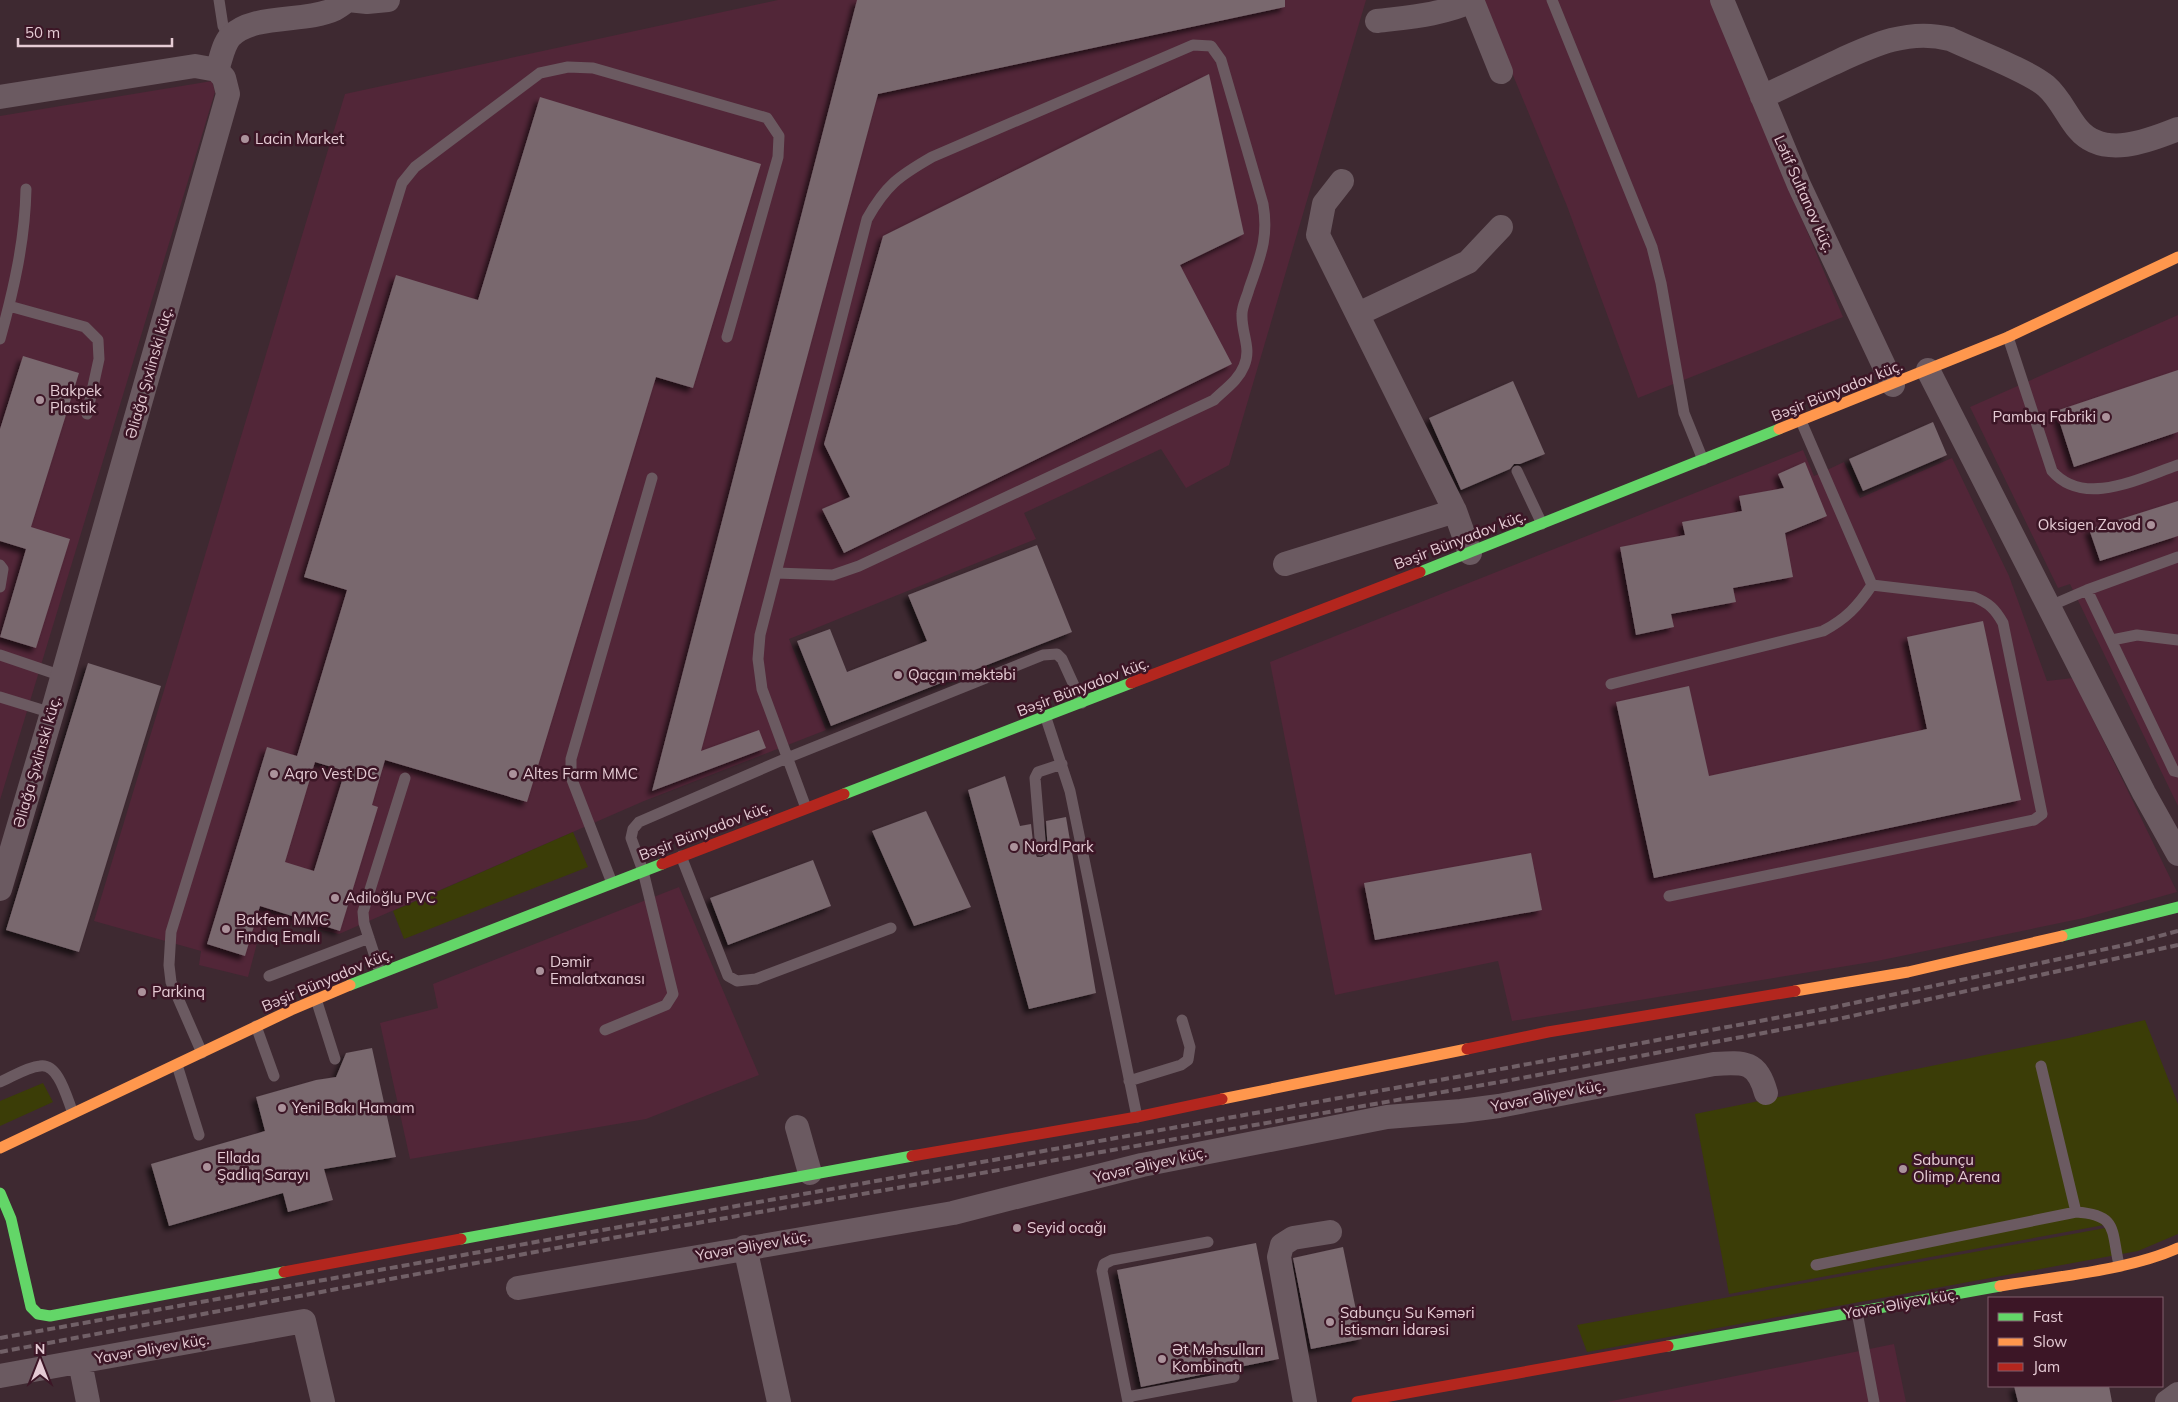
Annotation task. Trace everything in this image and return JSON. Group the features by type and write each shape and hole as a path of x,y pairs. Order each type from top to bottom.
{"street":[{"path":"0,97 184,67 206,67 217,70 230,38 244,28 321,13 334,9 348,0 367,2 388,0"},
{"path":"1377,21 1434,13 1455,8 1472,0 1501,72"},
{"name":"Lətif Sultanov küç.","path":"1722,0 1804,194 1893,385"},
{"path":"1762,97 1876,43 1899,37 1935,35 1950,39 2046,85 2079,130 2088,139 2101,144 2122,144 2162,136 2178,129"},
{"name":"Əliağa Şıxlinski küç.","path":"0,889 226,106 227,85 217,70"},
{"path":"1342,181 1324,204 1318,235 1456,511 1470,553"},
{"path":"1358,314 1468,262 1501,228"},
{"name":"Bəşir Bünyadov küç.","path":"0,1148 256,1026 380,972 1046,718 1470,553 1893,385 2008,337 2178,257"},
{"path":"1928,370 2144,793 2178,854"},
{"path":"1285,564 1456,511"},
{"path":"0,1193 10,1219 31,1307 38,1314 50,1316 810,1172 1136,1117 1548,1032 1908,972 2050,940 2178,907"},
{"name":"Yavər Əliyev küç.","path":"518,1288 952,1212 1142,1165 1387,1116 1461,1111 1499,1106 1714,1064 1740,1062 1752,1066 1761,1075 1766,1093"},
{"path":"797,1128 810,1172"},
{"path":"1305,1402 1279,1257 1282,1245 1293,1238 1330,1232"},
{"path":"745,1247 779,1402"},
{"name":"Yavər Əliyev küç.","path":"1357,1402 2119,1265 2167,1253 2178,1248"},
{"name":"Yavər Əliyev küç.","path":"0,1376 304,1321 323,1402"},
{"path":"80,1362 88,1402"},
{"path":"2167,1402 2178,1394"}],"lane":[{"path":"219,0 223,26 230,38"},
{"path":"1552,0 1652,247 1661,283 1684,413 1703,460"},
{"path":"776,573 833,575 858,566 1214,400 1236,380 1244,366 1248,349 1242,331 1242,312 1262,251 1267,225 1263,204 1221,60 1211,46 1193,45 932,157 899,177 880,196 867,219 760,635 758,659 762,689 806,808"},
{"path":"202,1053 171,982 169,965 171,932 402,183 415,167 540,73 568,67 593,68 768,118 779,136 778,158 727,337"},
{"path":"0,339 10,306 25,226 26,188"},
{"path":"10,306 85,327 98,340 99,359 87,414"},
{"path":"2008,337 2052,471 2060,481 2094,490 2108,488 2178,465"},
{"path":"1800,421 1872,585"},
{"path":"1517,471 1542,524"},
{"path":"612,883 571,777 571,759 652,478"},
{"path":"2050,606 2087,590 2178,557"},
{"path":"0,565 3,569 3,575 0,587"},
{"path":"1610,684 1823,631 1842,622 1855,610 1872,585"},
{"path":"1670,896 2034,820 2042,814 2002,623 1995,610 1988,603 1974,597 1872,585"},
{"path":"2087,590 2174,770 2178,772"},
{"path":"2112,640 2138,635 2178,640"},
{"path":"605,1030 666,1005 673,994 643,871 632,838 633,829 639,822 787,758 1051,653 1062,659 1082,703"},
{"path":"0,655 62,676"},
{"path":"0,697 52,713"},
{"path":"1046,718 1070,791 1136,1117"},
{"path":"1041,850 1035,778 1038,772 1062,764"},
{"path":"380,972 364,923 365,900 405,778"},
{"path":"681,856 728,976 737,981 756,979 891,928"},
{"path":"269,976 369,938"},
{"path":"316,999 336,1059"},
{"path":"1129,1081 1181,1065 1188,1060 1190,1046 1182,1020"},
{"path":"256,1026 274,1076"},
{"path":"176,1065 199,1135"},
{"path":"0,1082 40,1066 49,1067 55,1072 73,1114"},
{"path":"2041,1066 2076,1212"},
{"path":"1816,1265 2076,1212 2094,1213 2105,1217 2109,1223 2119,1265"},
{"path":"1208,1242 1112,1260 1104,1264 1102,1271 1128,1400 1234,1378"},
{"path":"1857,1312 1874,1402"}],"shaded area":[{"path":"778,0 1366,0 1229,465 1186,488 1161,449 1024,513 1036,539 789,639 826,730 644,801 339,934 264,917 248,977 199,965 201,951 94,921 345,94"},
{"path":"1482,0 1710,0 1843,317 1638,398 1567,206"},
{"path":"212,81 215,92 0,800 0,116"},
{"path":"2178,315 2178,806 2070,584 2058,588 1970,407"},
{"path":"1803,450 1814,476 1844,462 1860,498 1952,458 2009,576 2047,681 2073,678 2177,892 2084,918 1877,961 1512,1021 1498,961 1335,995 1270,662"},
{"path":"573,832 588,867 404,939 393,911"},
{"path":"679,887 759,1075 646,1119 410,1159 380,1023 438,1008 433,984"},
{"name":"Sabunçu Olimp Arena","path":"2145,1020 2178,1104 2178,1234 2138,1251 1587,1352 1577,1325 2116,1226 2115,1223 1729,1294 1695,1114 2069,1038"},
{"path":"43,1083 53,1102 0,1126 0,1101"},
{"path":"1894,1344 1906,1402 1607,1402"}],"building":[{"path":"857,0 1285,0 1285,7 878,94 701,751 759,730 766,748 652,791"},
{"path":"1209,74 1244,234 1180,265 1232,364 844,553 822,509 850,497 824,444 883,236"},
{"path":"540,97 761,164 693,388 656,377 527,802 385,760 372,805 378,807 340,931 260,906 245,956 207,944 267,747 297,756 347,590 304,577 396,275 478,300","holes":["315,762 345,771 314,871 285,862"]},
{"path":"23,356 79,373 31,527 70,539 36,648 0,637 26,549 0,541 0,429"},
{"path":"2178,370 2178,432 2074,467 2056,411"},
{"path":"1513,381 1545,454 1520,464 1514,464 1510,469 1461,490 1429,418"},
{"path":"1933,422 1947,455 1863,491 1849,459"},
{"path":"1805,462 1827,516 1785,533 1793,577 1733,588 1736,602 1671,614 1674,627 1636,635 1620,547 1685,535 1682,522 1742,511 1739,496 1784,488 1778,474"},
{"path":"2178,501 2178,536 2100,561 2089,529"},
{"path":"1037,545 1072,632 831,726 797,641 830,629 847,672 927,641 908,595"},
{"path":"1983,621 2021,800 1654,878 1616,702 1689,686 1709,776 1927,729 1907,637"},
{"path":"88,663 161,686 79,952 6,930"},
{"path":"1005,776 1020,826 1031,824 1034,851 1037,857 1042,857 1048,853 1046,821 1066,817 1096,993 1029,1009 968,790"},
{"path":"926,811 971,907 914,926 872,831"},
{"path":"1531,853 1542,910 1375,940 1364,883"},
{"path":"813,860 831,906 728,945 710,898"},
{"path":"372,1048 396,1157 324,1169 333,1200 288,1212 283,1193 169,1226 151,1164 265,1131 256,1097 316,1080 336,1077 346,1053"},
{"path":"1256,1243 1279,1359 1141,1387 1117,1270"},
{"path":"1343,1247 1362,1339 1311,1349 1293,1258"},
{"path":"2014,1387 2109,1387 2112,1402 2018,1402"}],"railway":[{"path":"0,1338 1512,1067 1835,1007 2129,944 2178,931"},
{"path":"0,1352 578,1244 1511,1080 1838,1019 2178,945"}],"traffic: fast":[{"path":"1420,572 1779,429"},
{"path":"844,794 1131,683"},
{"path":"350,985 662,864"},
{"path":"2062,936 2178,907"},
{"path":"461,1239 912,1156"},
{"path":"0,1193 11,1219 31,1307 38,1314 50,1316 284,1272"},
{"path":"1668,1346 2000,1286"}],"traffic: slow":[{"path":"1779,429 2008,337 2178,257"},
{"path":"1795,991 1908,972 2062,936"},
{"path":"0,1148 291,1010 350,985"},
{"path":"1222,1099 1467,1049"},
{"path":"2000,1286 2115,1267 2159,1256 2178,1248"}],"traffic: jam":[{"path":"1131,683 1420,572"},
{"path":"662,864 844,794"},
{"path":"1467,1049 1548,1032 1795,991"},
{"path":"912,1156 1137,1117 1222,1099"},
{"path":"284,1272 461,1239"},
{"path":"1357,1402 1668,1346"}],"place":[{"name":"Lacin Market","path":"245,139"},
{"name":"Bakpek Plastik","path":"40,400"},
{"name":"Pambıq Fabriki","path":"2106,417"},
{"name":"Oksigen Zavod","path":"2151,525"},
{"name":"Qaçqın məktəbi","path":"898,675"},
{"name":"Aqro Vest DC","path":"274,774"},
{"name":"Altes Farm MMC","path":"513,774"},
{"name":"Nord Park","path":"1014,847"},
{"name":"Adiloğlu PVC","path":"335,898"},
{"name":"Bakfem MMC Fındıq Emalı","path":"226,929"},
{"name":"Dəmir Emalatxanası","path":"540,971"},
{"name":"Parkinq","path":"142,992"},
{"name":"Yeni Bakı Hamam","path":"282,1108"},
{"name":"Ellada Şadlıq Sarayı","path":"207,1167"},
{"name":"Sabunçu Olimp Arena","path":"1903,1169"},
{"name":"Seyid ocağı","path":"1017,1228"},
{"name":"Sabunçu Su Kəməri İstismarı İdarəsi","path":"1330,1322"},
{"name":"Ət Məhsulları Kombinatı","path":"1162,1359"}]}
